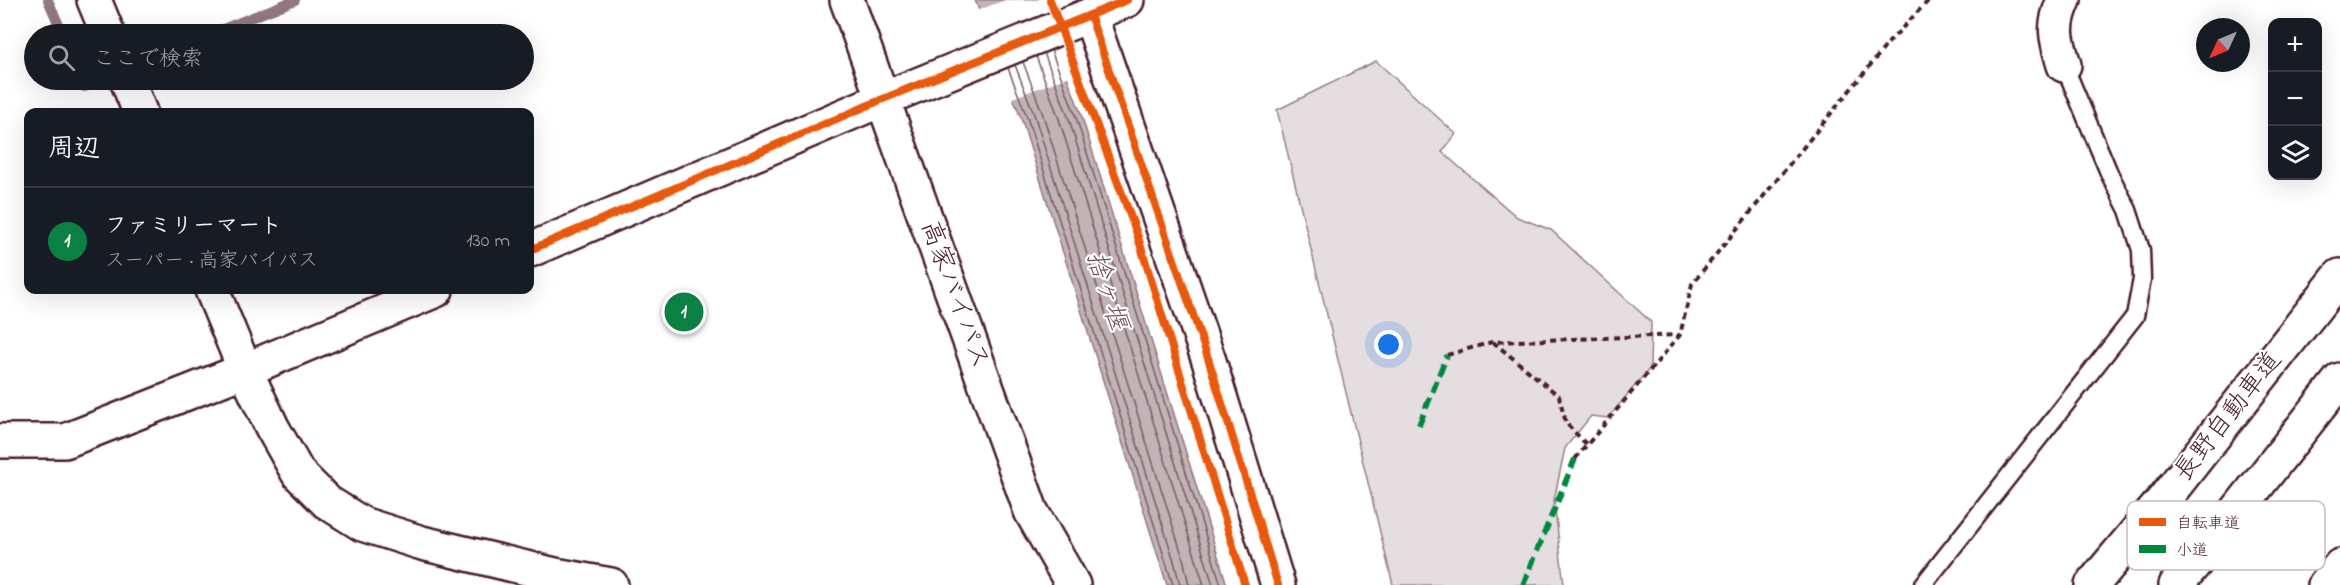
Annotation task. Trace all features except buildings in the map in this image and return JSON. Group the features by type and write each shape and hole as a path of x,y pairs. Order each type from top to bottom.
{"main road":[{"path":"94,0 104,24"},
{"name":"高家バイパス","path":"847,0 1031,511 1073,585"},
{"path":"534,248 883,99 1127,0"},
{"path":"2064,0 2056,19 2057,42 2064,65"},
{"path":"1082,18 1209,361 1278,585"},
{"path":"131,90 138,108"},
{"name":"長野自動車道","path":"2162,501 2340,276"},
{"path":"214,294 245,370 297,473 327,502 362,524 422,543 549,580 611,585"},
{"path":"0,441 65,441 245,370 426,294"},
{"path":"2245,501 2340,380"},
{"name":"長野自動車道","path":"2092,585 2127,543"},
{"path":"2325,585 2340,566"},
{"path":"2176,585 2189,570"}],"lane":[{"path":"1923,585 2135,316 2142,279 2141,250 2128,210 2110,175 2064,65"}],"path":[{"path":"1575,459 1680,335 1692,284 1890,41 1929,0"},
{"path":"1448,355 1492,342 1680,335"},
{"path":"1492,342 1559,396 1566,423 1587,445"}],"shaded area":[{"path":"1376,61 1456,134 1442,152 1517,217 1551,230 1651,322 1650,368 1608,418 1591,416 1565,448 1554,500 1564,585 1393,585 1277,110"}],"water":[{"name":"捨ヶ堰","path":"975,0 1038,0 1080,111 1227,585 1167,585 1021,118"}],"pier":[{"path":"1005,0 1042,0 1070,76 1010,99 976,11"}],"waterway":[{"path":"48,0 59,24"},
{"path":"236,24 295,0"}],"marked path":[{"path":"1419,425 1447,355"},
{"path":"1523,585 1575,459"}],"cycle path":[{"path":"1050,0 1137,234 1245,585"},
{"path":"534,248 883,99 1127,0"},
{"path":"1090,15 1209,361 1278,585"}],"place":[{"name":"ファミリーマート","path":"684,312"}]}
